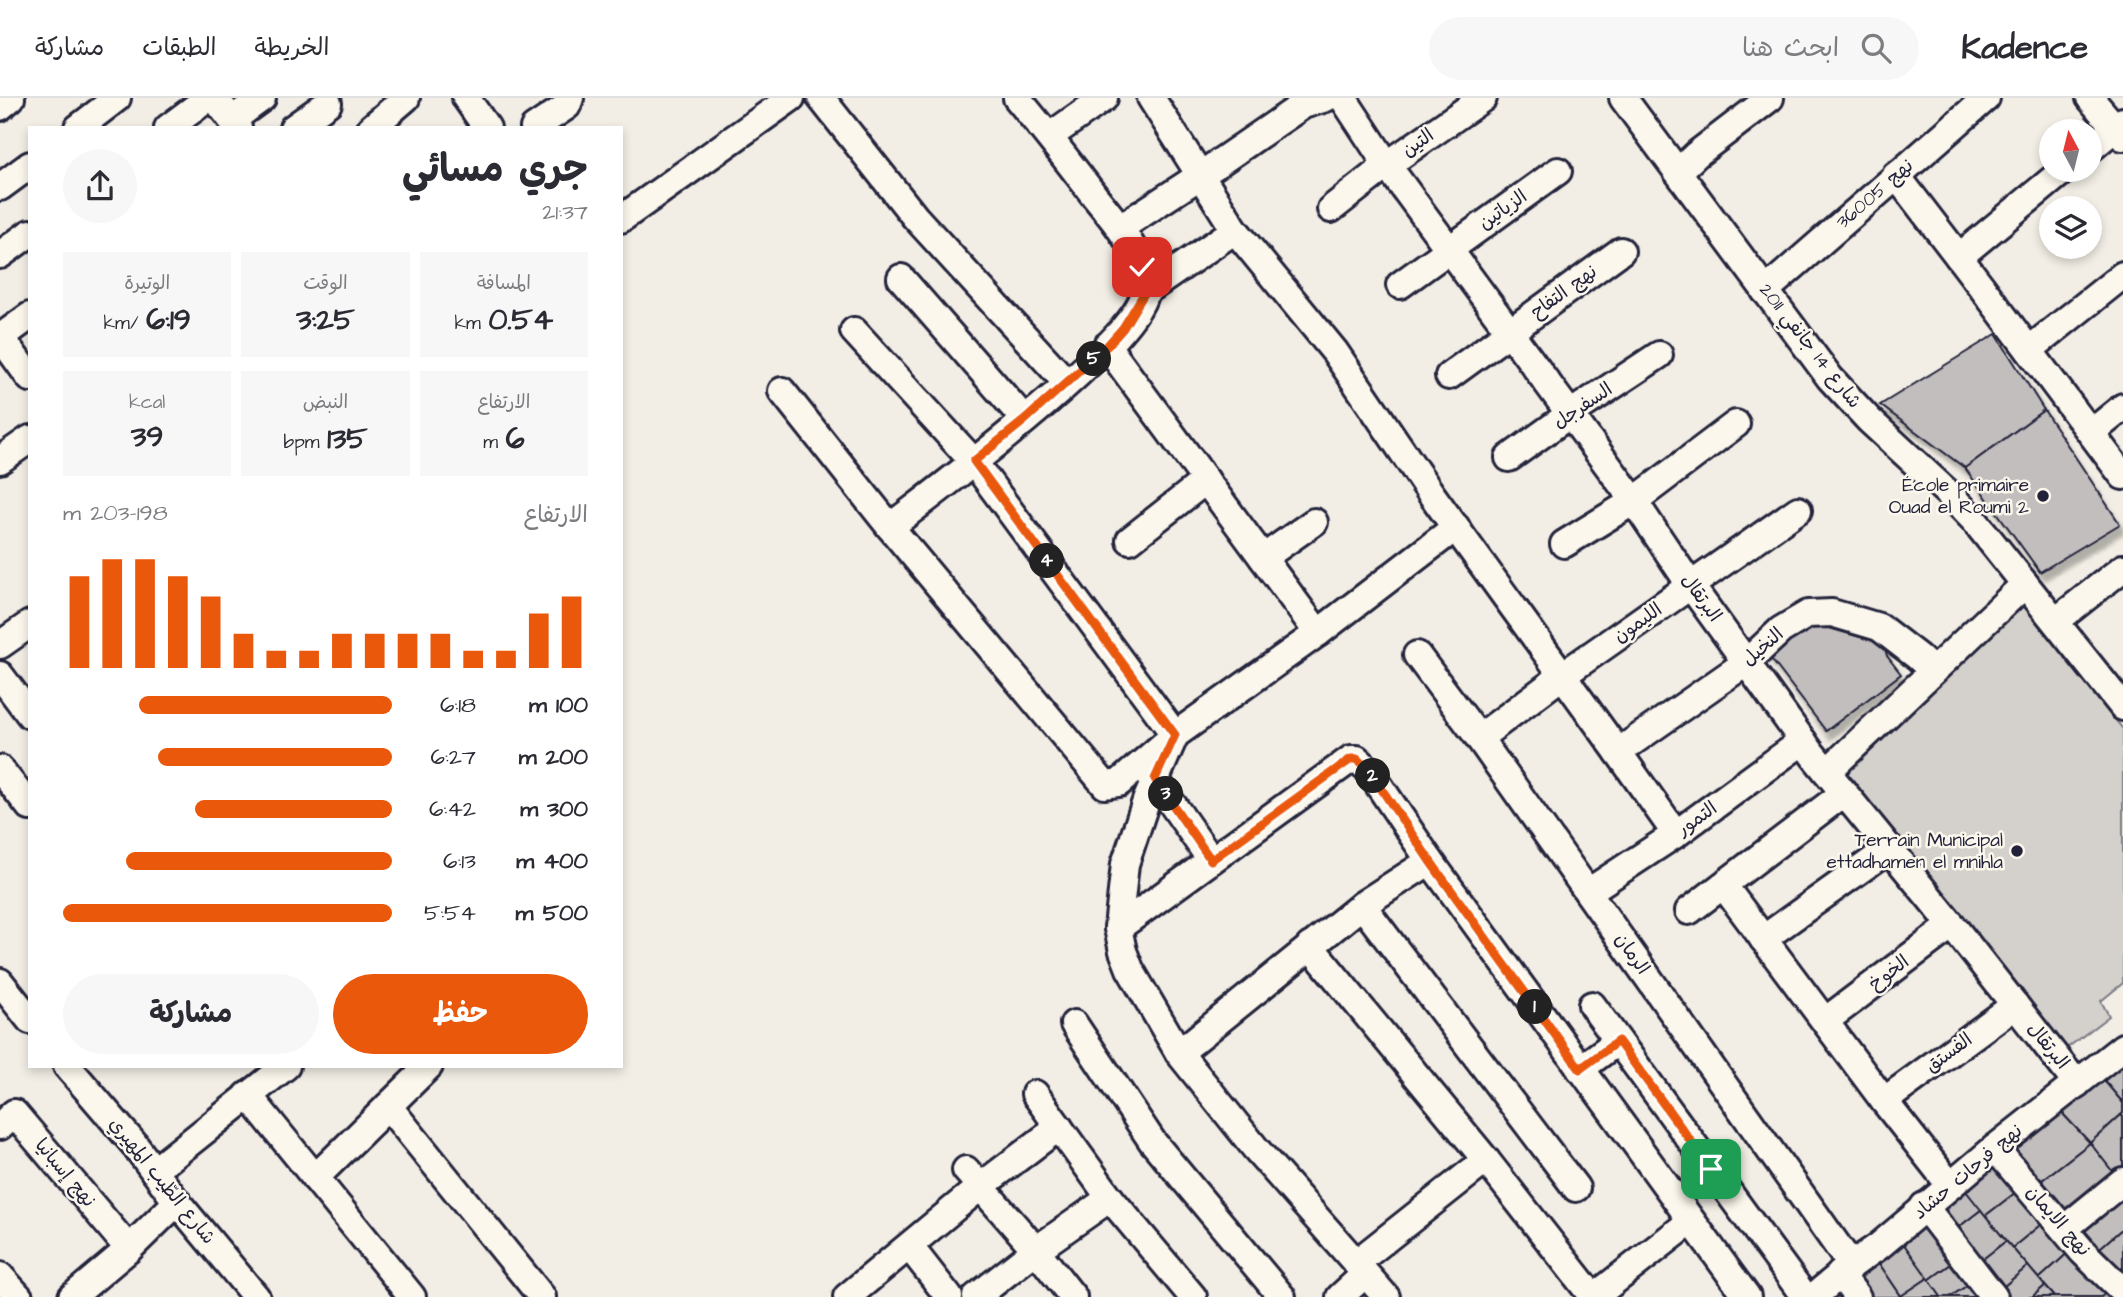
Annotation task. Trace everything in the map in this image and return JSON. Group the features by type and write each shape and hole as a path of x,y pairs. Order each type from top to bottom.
{"street":[{"path":"0,107 11,98"},
{"path":"81,126 117,98"},
{"path":"171,126 208,98"},
{"path":"215,98 235,124 262,98"},
{"path":"373,126 406,98"},
{"path":"466,98 486,126"},
{"path":"537,126 567,106 570,98"},
{"path":"623,218 791,98"},
{"path":"821,98 915,217 1067,383"},
{"path":"1017,98 1120,228 1142,267 1145,292"},
{"path":"1049,136 1104,98"},
{"path":"1151,98 1235,230 1335,352 1432,495 1676,834"},
{"path":"1120,228 1303,106 1326,98"},
{"name":"البرتقال","path":"1343,98 1387,165 1634,501 1691,586 1803,741 2077,1084"},
{"name":"التين","path":"1331,209 1387,165 1483,98"},
{"name":"شارع 14 جانفي 2011","path":"1623,98 1830,378 1869,420 1951,496 2123,706"},
{"path":"1678,172 1697,154 1770,98"},
{"name":"نهج 36005","path":"1765,290 1986,98"},
{"path":"2090,98 2120,129 2102,141"},
{"path":"296,126 328,103"},
{"path":"0,187 28,166"},
{"name":"الزياتين","path":"1400,285 1558,172"},
{"path":"1896,175 2123,477"},
{"path":"1959,257 2050,182"},
{"path":"890,527 1025,420 1067,383 1123,328 1145,292 1235,230"},
{"path":"0,255 28,234"},
{"name":"نهج التفاح","path":"1448,376 1621,251"},
{"path":"2029,350 2123,275"},
{"path":"901,278 1025,420"},
{"path":"28,317 0,336 28,375"},
{"path":"854,331 974,461 1175,735"},
{"path":"1107,346 1318,633"},
{"name":"السفرجل","path":"1509,458 1659,355"},
{"path":"782,391 890,527 1105,785 1119,783 1175,735 1318,633 1456,527"},
{"path":"2091,433 2123,407"},
{"path":"1564,544 1634,501 1736,424"},
{"path":"0,460 28,440"},
{"path":"1130,540 1206,480"},
{"name":"الليمون","path":"1479,738 1798,510"},
{"path":"1263,558 1314,522"},
{"path":"2056,621 2123,568"},
{"path":"1827,772 1925,664 2025,584"},
{"name":"النخيل","path":"1618,752 1747,662 1781,630 1808,614 1832,613 1879,627 1925,664"},
{"path":"0,645 28,625"},
{"name":"الرمان","path":"1417,655 1588,892 1847,1263 1857,1297"},
{"path":"0,675 28,712"},
{"path":"1175,735 1155,779 1125,864 1118,928 1130,968 1179,1053 1256,1149 1386,1297"},
{"name":"التمور","path":"1588,892 1676,834 1803,741"},
{"path":"1118,928 1351,759 1357,759 1368,769 1430,861 1747,1297"},
{"path":"0,769 28,804"},
{"path":"1155,779 1211,860"},
{"path":"1689,911 1844,793"},
{"path":"1763,939 1889,849"},
{"path":"1179,1053 1362,905 1430,861"},
{"path":"1724,886 1950,1185"},
{"path":"1362,905 1576,1188"},
{"name":"الخوخ","path":"1825,1021 1952,925"},
{"path":"1310,946 1486,1160 1594,1297 1690,1222"},
{"path":"0,982 28,1017"},
{"path":"1592,1005 1805,1297"},
{"name":"الفستق","path":"1884,1101 2015,1005"},
{"path":"1074,1024 1152,1141 1282,1297"},
{"path":"1580,1069 1618,1041"},
{"name":"نهج فرحات حشاد","path":"1812,1297 1847,1263 1901,1228 1995,1148 2123,1047"},
{"name":"شارع الطّيب المهيري","path":"69,1068 134,1144 249,1294"},
{"path":"154,1171 283,1068"},
{"path":"315,1178 427,1068"},
{"path":"1035,1094 1110,1198 1193,1297"},
{"path":"248,1095 412,1297"},
{"path":"388,1106 542,1297"},
{"name":"نهج إسبانيا","path":"5,1111 129,1249"},
{"path":"847,1297 910,1247 974,1178 1059,1127"},
{"name":"نهج الايمان","path":"1995,1148 2083,1252 2123,1291"},
{"path":"1340,1297 1361,1268 1486,1160"},
{"path":"974,1178 1073,1297"},
{"path":"2064,1229 2123,1181"},
{"path":"976,1297 1036,1250 1110,1198"},
{"path":"72,1297 129,1249 177,1202"},
{"path":"1924,1206 1994,1297"},
{"path":"910,1247 949,1297"},
{"path":"0,1276 19,1297"}],"shaded area":[{"name":"Terrain Municipal ettadhamen el mnihla","path":"2025,595 2084,682 2123,729 2123,983 2101,1001 2109,1016 2067,1048 1841,765"}],"building":[{"path":"1996,334 2044,410 1965,468 1880,405"},
{"name":"École primaire Ouad el Roumi 2","path":"2044,410 2120,524 2040,572 1965,468"},
{"path":"1805,621 1884,644 1887,656 1901,674 1826,731 1765,651"},
{"path":"2123,1058 2123,1103 2101,1077"},
{"path":"2101,1077 2123,1103 2123,1113 2090,1143 2061,1112"},
{"path":"2061,1112 2090,1143 2041,1181 2014,1150"},
{"path":"2121,1115 2123,1171 2116,1176 2090,1143"},
{"path":"2090,1143 2116,1176 2067,1214 2041,1181"},
{"path":"1992,1156 2019,1190 1985,1216 1958,1181"},
{"path":"1958,1181 1981,1210 1950,1234 1927,1204"},
{"path":"2019,1190 2044,1222 2012,1248 1985,1216"},
{"path":"2123,1196 2123,1228 2100,1248 2079,1224"},
{"path":"1981,1210 2006,1241 1974,1266 1950,1234"},
{"path":"1929,1219 1958,1259 1929,1280 1900,1239"},
{"path":"2044,1222 2070,1251 2039,1279 2012,1248"},
{"path":"2123,1228 2123,1272 2121,1273 2100,1248"},
{"path":"1900,1239 1928,1278 1901,1296 1874,1256"},
{"path":"2006,1241 2028,1266 1996,1293 1974,1266"},
{"path":"2070,1251 2107,1292 2101,1297 2055,1297 2039,1279"},
{"path":"1874,1256 1900,1297 1861,1297 1845,1276"},
{"path":"1958,1259 1974,1281 1950,1297 1941,1297 1929,1280"},
{"path":"2028,1266 2045,1286 2032,1297 1999,1297 1996,1293"},
{"path":"1928,1278 1941,1297 1900,1297 1901,1296"},
{"path":"1974,1281 1985,1297 1950,1297"},
{"path":"2045,1286 2055,1297 2032,1297"}],"place":[{"name":"École primaire Ouad el Roumi 2","path":"2043,496"},
{"name":"Terrain Municipal ettadhamen el mnihla","path":"2017,851"}],"route":[{"path":"1142,267 1145,292 1123,328 1067,383 974,461 1175,735 1155,779 1211,860 1351,759 1357,759 1368,769 1430,861 1580,1069 1618,1041 1711,1169"}]}
